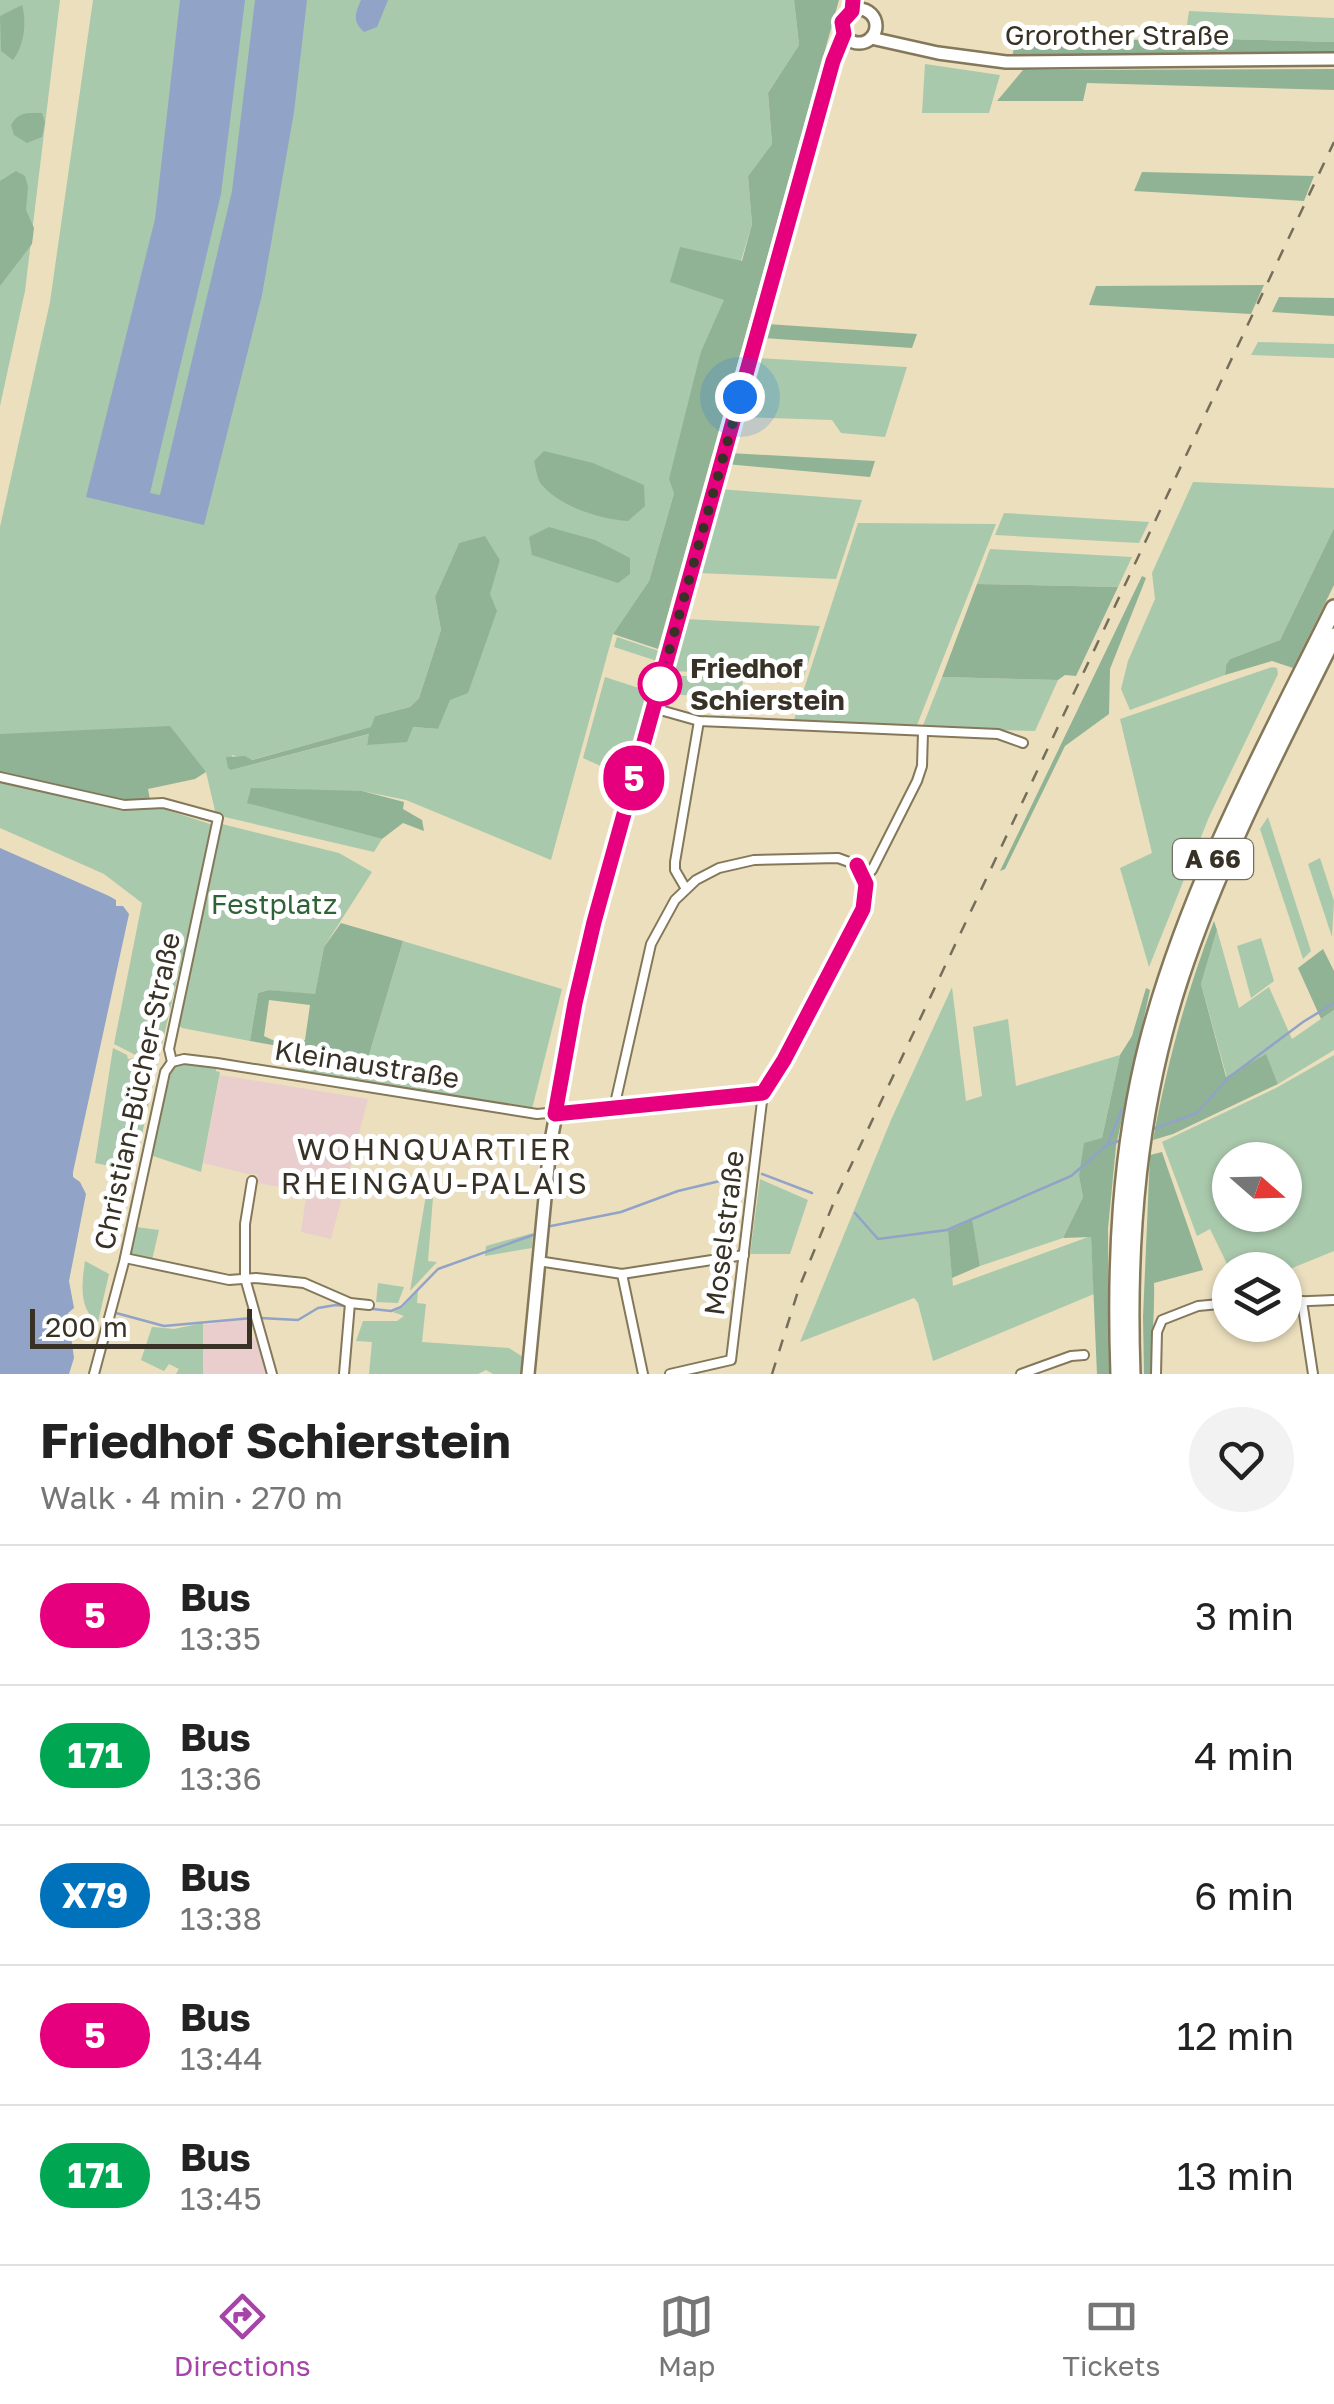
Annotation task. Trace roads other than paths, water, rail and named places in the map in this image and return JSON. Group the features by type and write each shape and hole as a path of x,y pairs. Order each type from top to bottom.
{"highway":[{"name":"A 66","path":"1119,1374 1118,1281 1132,1164 1158,1008 1197,896 1252,772 1334,608"},
{"name":"A 66","path":"1138,1124 1194,937 1238,832 1334,636"},
{"name":"A 66","path":"1132,1164 1132,1374"}],"street":[{"path":"528,1374 555,1114 587,948 832,66 844,34 842,22 852,5 864,6 873,32 843,50 832,66"},
{"name":"Grorother Straße","path":"873,32 938,53 1006,62 1334,59"},
{"path":"844,34 856,43"},
{"path":"653,708 698,721 1009,735 1023,743"},
{"path":"686,888 675,862 698,721"},
{"name":"Moselstraße","path":"670,1374 731,1360 763,1093 863,909 865,877 918,781 923,732"},
{"name":"Christian-Bücher-Straße","path":"0,777 124,805 163,803 218,818 169,1048 172,1062 165,1072 127,1258 96,1373"},
{"path":"614,1108 646,960 662,919 686,888 718,868 754,860 838,858 857,865 865,877"},
{"name":"Kleinaustraße","path":"172,1062 200,1061 526,1113 555,1114 763,1093"},
{"path":"252,1181 245,1224 245,1278 272,1374"},
{"path":"538,1261 622,1274 744,1255"},
{"path":"127,1258 228,1280 245,1278 312,1285 350,1307 369,1304"},
{"path":"622,1274 642,1374"},
{"path":"1313,1374 1302,1302 1334,1300"},
{"path":"1156,1374 1160,1323 1198,1306 1212,1305"},
{"path":"344,1374 350,1307"},
{"path":"1021,1374 1070,1356 1084,1355"}],"water":[{"path":"180,0 245,0 221,194 150,493 160,495 232,191 255,0 307,0 294,112 262,295 204,525 86,497 155,219"},
{"path":"361,0 388,0 377,27 364,32 356,17"},
{"path":"0,848 109,896 129,914 73,1172 86,1194 69,1281 74,1308 68,1313 74,1358 69,1374 0,1374"}],"waterway":[{"path":"1153,1129 1197,1113 1228,1078 1334,1003"},
{"path":"1107,1145 1122,1110"},
{"path":"855,1213 878,1239 947,1230 1071,1176 1107,1145 1122,1140"},
{"path":"762,1174 812,1193"},
{"path":"551,1226 621,1212 678,1191 745,1175"},
{"path":"260,1318 298,1320 318,1308 336,1305 391,1311 401,1307 438,1269 533,1235"},
{"path":"116,1313 164,1326 252,1318"}],"railway":[{"path":"772,1374 799,1288 836,1197 1334,142"}],"place":[{"name":"Friedhof Schierstein","path":"660,684"}],"district":[{"name":"WOHNQUARTIER RHEINGAU-PALAIS","path":"435,1167"}],"park label":[{"name":"Festplatz","path":"274,904"}]}
